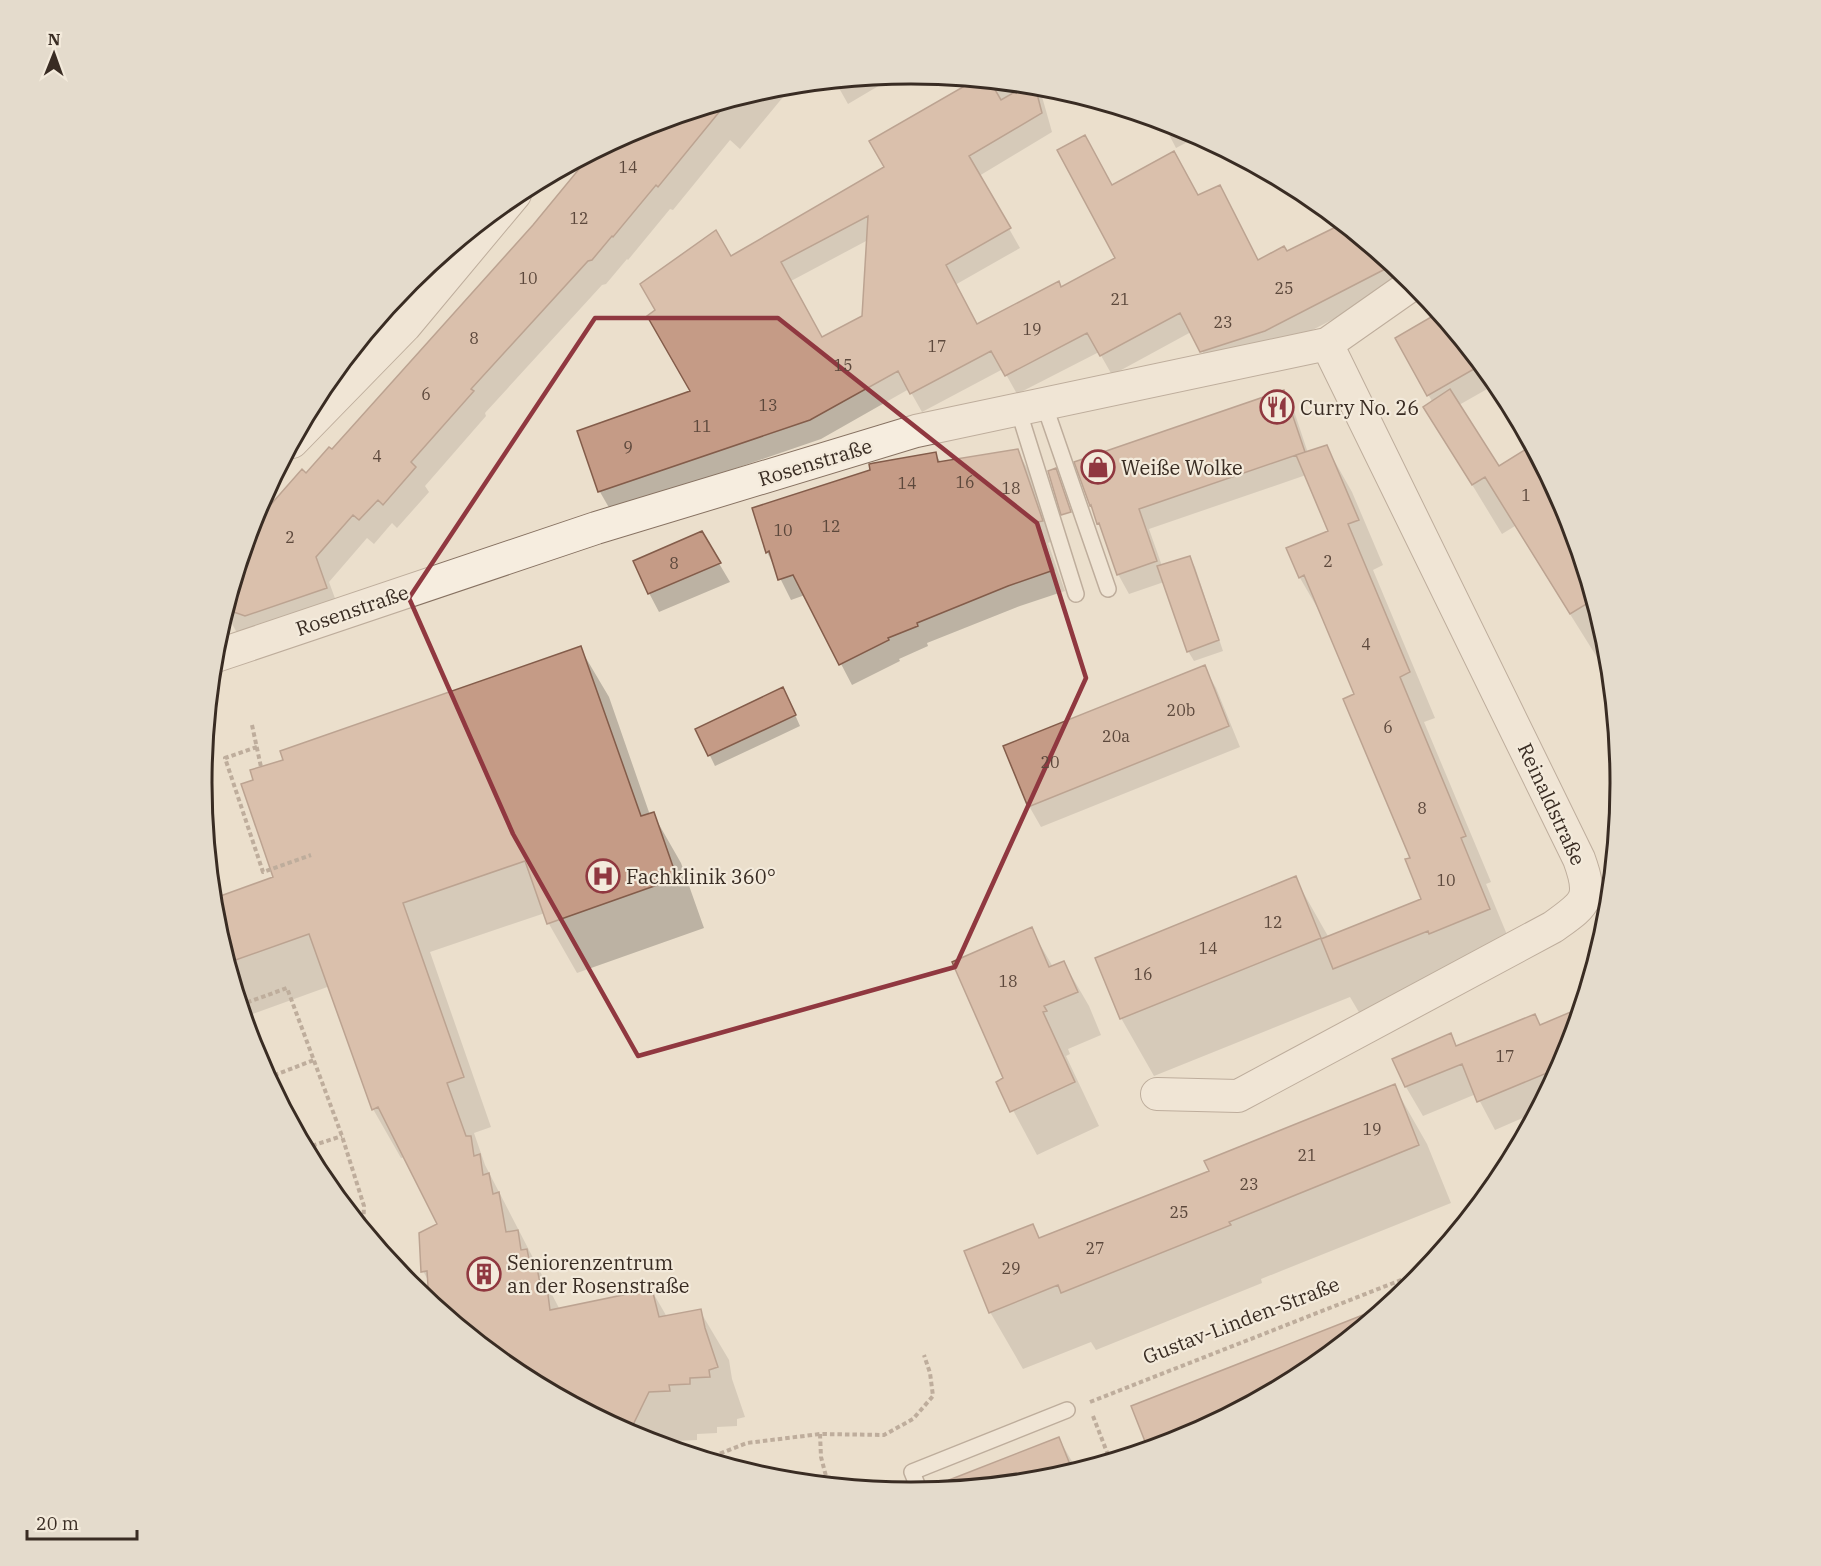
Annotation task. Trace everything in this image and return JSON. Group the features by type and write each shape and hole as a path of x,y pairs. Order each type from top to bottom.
{"street":[{"path":"323,405 398,314 469,242"},
{"name":"Rosenstraße","path":"224,653 596,528 916,431 1327,344 1405,289"},
{"name":"Reinaldstraße","path":"1158,1094 1238,1096 1553,927 1576,910 1587,893 1586,879 1580,859 1327,344"}],"lane":[{"path":"1031,406 1108,589"},
{"path":"1031,406 1076,594"},
{"path":"916,1482 912,1472 1067,1410"}],"path":[{"path":"252,725 261,767"},
{"path":"257,747 225,758 263,872 311,855"},
{"path":"247,1002 287,988 342,1136 364,1206 363,1218"},
{"path":"276,1075 314,1060"},
{"path":"313,1145 342,1136"},
{"name":"Gustav-Linden-Straße","path":"1107,1453 1088,1403 1403,1279"},
{"path":"718,1454 747,1443 820,1434 884,1435 913,1419 933,1396 930,1373 924,1355"},
{"path":"820,1434 821,1457 826,1477"}],"highlighted area":[{"path":"595,318 778,318 1037,523 1086,678 955,967 638,1056 513,834 409,598"}],"building":[{"path":"965,86 995,89 1001,100 1015,92 1037,96 1042,113 969,156 1011,228 946,265 977,324 1059,281 1061,287 1115,258 1057,150 1085,135 1112,185 1174,151 1198,195 1220,185 1258,260 1284,246 1287,251 1335,227 1384,269 1265,331 1200,352 1180,313 1100,356 1087,333 1005,376 991,351 910,394 898,371 810,420 598,492 577,431 690,391 647,316 655,310 640,284 716,230 731,256 884,167 869,141","holes":["868,216 862,316 822,337 781,262"]},
{"path":"720,111 658,187 656,185 613,237 592,260 588,261 471,389 474,391 411,462 416,467 383,505 378,500 359,520 353,515 316,557 327,588 245,616 233,612 249,558 270,506 302,469 306,473 329,447 332,449 533,225 580,167 643,137"},
{"path":"1431,317 1474,369 1427,396 1395,338"},
{"path":"1450,389 1499,466 1524,450 1556,516 1586,604 1570,614 1485,477 1472,485 1423,407"},
{"path":"1284,390 1305,452 1139,509 1157,561 1117,575 1074,462"},
{"path":"1327,445 1359,520 1348,524 1410,672 1400,677 1466,836 1461,838 1490,909 1333,969 1321,939 1421,899 1405,859 1410,858 1343,699 1354,694 1304,575 1299,578 1286,548 1328,531 1296,455"},
{"path":"1018,449 1043,521 1037,522 1054,570 917,623 918,626 888,638 889,640 839,665 793,575 778,580 769,551 766,553 752,508 870,470 869,464 936,452 938,462"},
{"path":"1056,468 1071,512 1061,515 1048,471"},
{"path":"702,531 721,563 648,594 633,561"},
{"path":"1190,556 1219,640 1187,652 1157,566"},
{"name":"Fachklinik 360°","path":"581,646 641,816 654,812 677,878 547,924 525,861 403,903 464,1077 447,1083 466,1136 471,1136 474,1156 480,1154 483,1175 489,1173 493,1194 499,1192 506,1232 518,1230 521,1250 527,1249 531,1269 537,1268 541,1288 547,1287 550,1310 652,1289 659,1317 701,1309 718,1367 709,1370 710,1377 690,1378 690,1384 669,1385 670,1391 649,1392 633,1425 601,1410 522,1364 485,1338 428,1288 427,1271 421,1272 419,1233 437,1224 378,1107 372,1110 309,934 234,960 221,896 273,877 241,784 253,780 250,770 283,760 280,751"},
{"path":"1205,665 1229,726 1028,807 1003,746"},
{"path":"783,687 796,715 708,756 695,729"},
{"path":"1296,876 1321,938 1120,1019 1095,958"},
{"path":"1032,927 1049,967 1064,961 1078,992 1044,1006 1047,1011 1043,1012 1075,1082 1010,1112 996,1082 1003,1078 952,962"},
{"path":"1570,1012 1545,1074 1477,1102 1462,1064 1405,1087 1392,1059 1451,1033 1456,1046 1535,1014 1540,1025"},
{"path":"1395,1084 1419,1145 1229,1222 1231,1225 1061,1293 1058,1285 989,1313 964,1251 1033,1224 1039,1238 1209,1171 1204,1161"},
{"path":"1365,1314 1336,1338 1260,1388 1178,1429 1145,1441 1131,1406"},
{"path":"1059,1437 1070,1463 1002,1476 949,1480"}],"place":[{"name":"Curry No. 26","path":"1277,407"},
{"name":"Weiße Wolke","path":"1098,467"},
{"name":"Fachklinik 360°","path":"603,876"},
{"name":"Seniorenzentrum an der Rosenstraße","path":"484,1274"}]}
